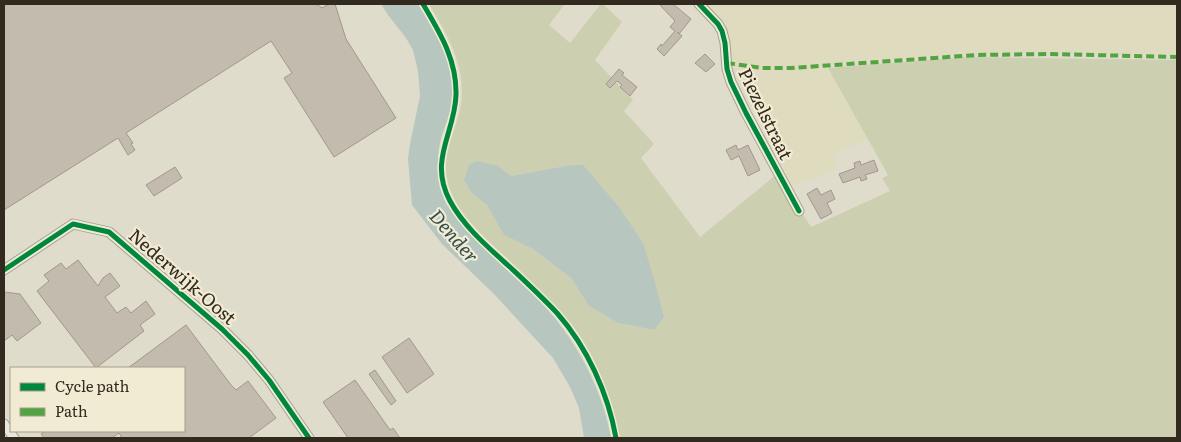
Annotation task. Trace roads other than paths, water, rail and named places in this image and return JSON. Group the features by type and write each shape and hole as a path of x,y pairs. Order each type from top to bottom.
{"street":[{"name":"Piezelstraat","path":"699,4 722,31 727,69 731,82 799,211"},
{"name":"Nederwijk-Oost","path":"4,270 73,224 109,232 222,329 248,354 269,380 309,438"},
{"path":"4,424 14,438"}],"lane":[{"path":"423,4 448,50 454,68 455,106 444,147 442,167 443,181 450,202 466,223 558,314 574,336 592,367 603,393 616,438"}],"water":[{"name":"Dender","path":"381,4 418,4 446,56 452,79 453,97 438,154 439,181 443,198 470,234 541,302 574,344 597,389 611,438 584,438 579,408 570,387 553,358 494,294 442,244 412,205 408,159 420,96 418,71 413,50"},
{"path":"477,161 498,166 511,176 571,165 583,165 619,207 643,243 664,318 654,330 618,323 589,306 571,278 533,249 504,235 487,205 472,193 464,180 469,165"}]}
